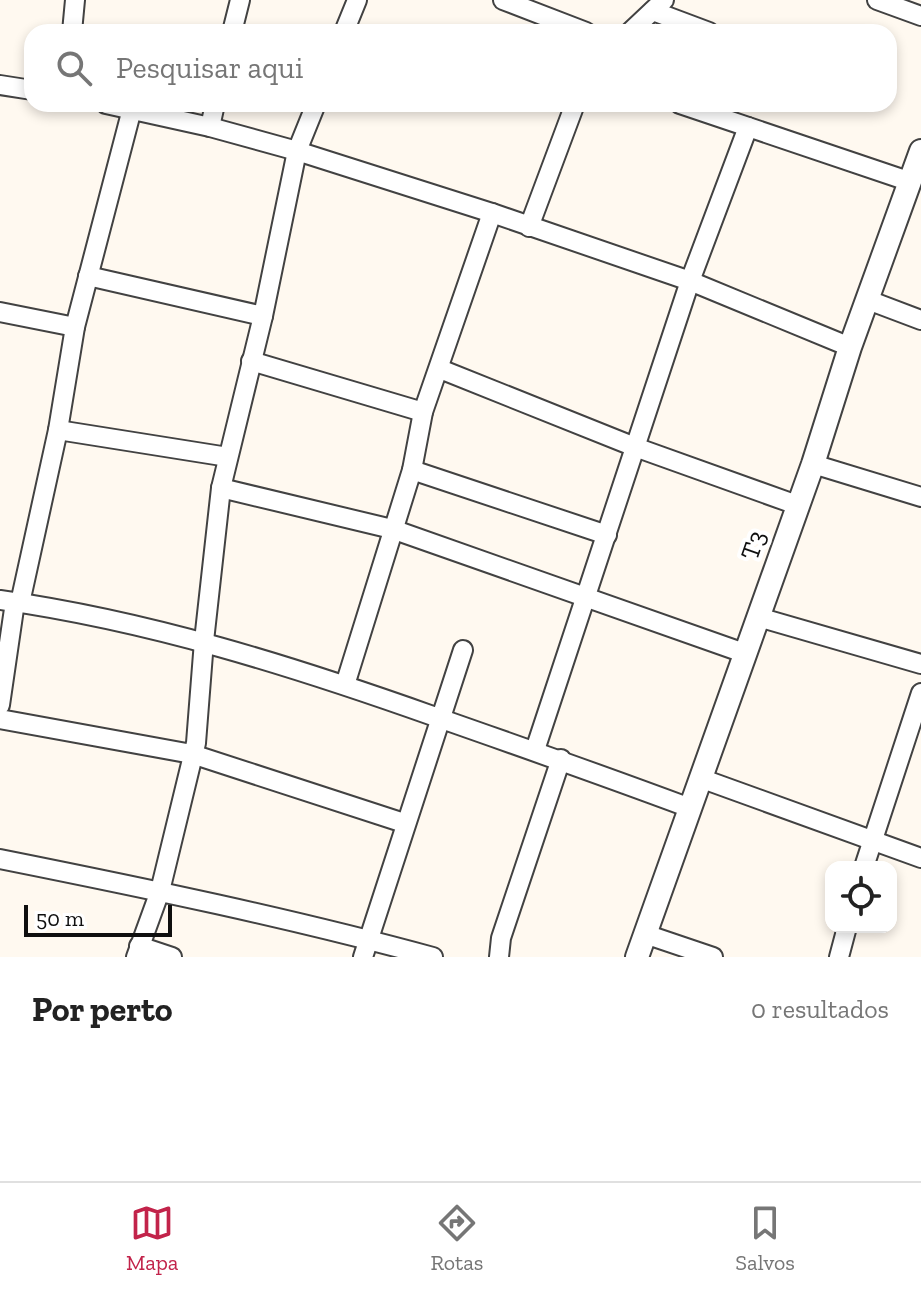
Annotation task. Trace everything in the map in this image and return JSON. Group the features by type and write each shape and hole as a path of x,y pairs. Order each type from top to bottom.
{"street":[{"path":"73,24 75,0"},
{"path":"234,24 240,0"},
{"path":"347,24 357,0"},
{"path":"503,0 565,24"},
{"path":"877,0 921,16"},
{"path":"638,24 658,5 694,24"},
{"path":"0,85 24,89"},
{"path":"0,705 12,602 58,430 75,327 131,112"},
{"path":"145,112 297,151 492,213 690,281 850,347"},
{"path":"210,127 213,112"},
{"path":"172,957 137,951 160,891 196,743 221,488 263,316 297,151 313,112"},
{"path":"529,227 572,112"},
{"path":"725,112 748,127 911,182"},
{"path":"535,750 690,281 748,127"},
{"name":"T3","path":"637,957 921,151"},
{"path":"345,685 412,470 423,412 492,213"},
{"path":"88,276 263,316"},
{"path":"868,300 921,320"},
{"path":"0,312 75,327"},
{"path":"251,361 423,412"},
{"path":"440,369 635,447 797,505"},
{"path":"58,430 228,457"},
{"path":"813,464 921,497"},
{"path":"412,470 607,535"},
{"path":"221,488 392,529 744,653"},
{"path":"12,602 204,641 535,750 690,808"},
{"path":"758,617 921,664"},
{"path":"365,948 463,650"},
{"path":"866,861 921,693"},
{"path":"0,719 192,754 404,823"},
{"path":"499,957 501,938 561,759"},
{"path":"700,778 921,858"},
{"path":"0,859 160,891 365,948 433,957"},
{"path":"839,957 845,933"},
{"path":"645,934 713,957"}]}
